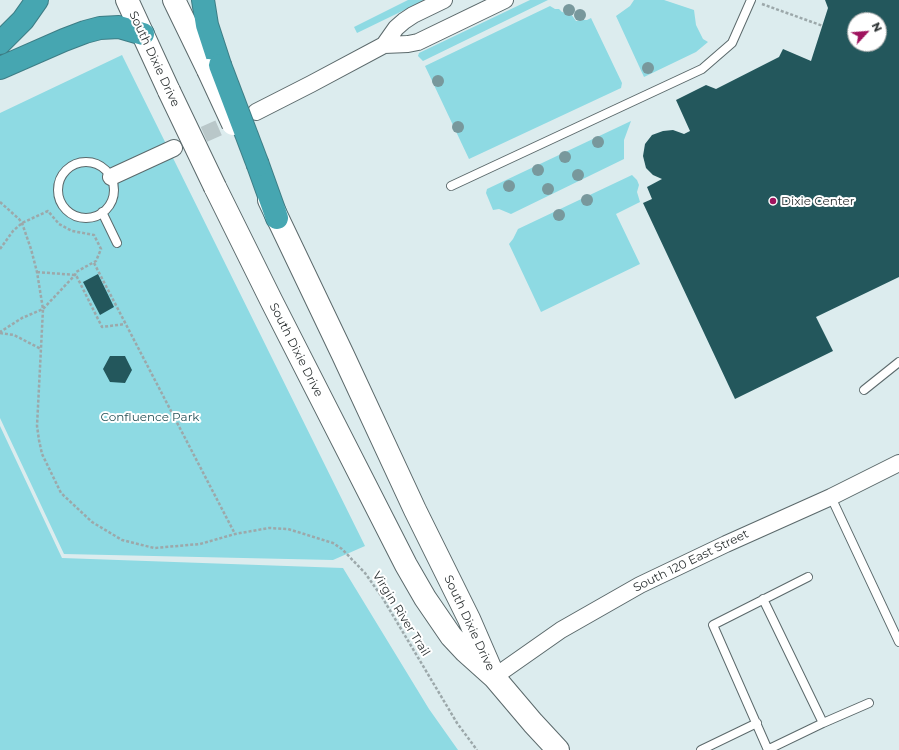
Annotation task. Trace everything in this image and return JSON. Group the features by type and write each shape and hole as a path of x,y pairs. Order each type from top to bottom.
{"highway":[{"path":"0,43 22,20 37,0"},
{"path":"203,0 214,67 277,218"},
{"path":"0,68 77,35 100,28 119,27 143,34"}],"main road":[{"name":"South Dixie Drive","path":"126,0 215,187 274,306 417,584 451,636 494,677"},
{"path":"174,0 214,67"},
{"name":"South Dixie Drive","path":"277,218 415,510 472,626 494,677"},
{"path":"494,677 558,750"}],"street":[{"path":"384,45 396,28 404,21 444,0"},
{"path":"256,112 384,45 418,42 505,0"},
{"path":"111,177 174,148"},
{"name":"South 120 East Street","path":"494,677 547,639 612,600 726,544 830,497 899,463"}],"lane":[{"path":"451,186 702,69 732,43 755,1"},
{"path":"88,162 97,164 106,169 111,177 114,187 113,196 109,205 102,212 93,217 76,215 68,210 62,203 59,193 59,184 69,167 78,163 88,162"},
{"path":"102,212 117,243"},
{"path":"864,390 899,362"},
{"path":"830,497 899,642"},
{"path":"808,577 713,625 768,750 823,723 869,703"},
{"path":"763,600 823,723"},
{"path":"701,750 757,723"}],"path":[{"path":"755,1 823,26"},
{"path":"0,202 19,219 22,224"},
{"path":"0,249 13,232 22,224 48,211 59,224 65,228 72,231 94,235 101,249 96,261 76,272 43,308 22,318 0,332"},
{"name":"Virgin River Trail","path":"22,224 32,249 43,308 37,426 39,440 42,454 61,493 92,522 122,540 154,548 200,544 235,534 269,528 288,529 333,543 342,549 365,573 382,597 457,723 477,750"},
{"path":"94,263 235,534"},
{"path":"37,272 74,275 77,277 102,327 126,324"},
{"path":"0,332 14,335 42,349"}],"green space":[{"path":"408,0 425,0 357,33 354,27"},
{"path":"530,0 548,0 423,61 418,56 419,53"},
{"path":"634,0 664,0 694,10 696,25 703,39 708,42 696,52 644,77 616,16 630,6"},
{"path":"550,6 555,9 559,9 562,12 571,14 576,21 591,18 622,83 621,88 469,159 425,66"},
{"name":"Confluence Park","path":"122,55 365,546 333,560 64,554 0,418 0,113"},
{"path":"631,121 624,140 624,159 511,214 499,209 493,210 486,193 487,189"},
{"path":"632,175 637,180 639,185 637,192 640,202 616,214 640,264 541,312 509,244 518,229"},
{"path":"0,426 62,558 343,568 429,709 458,750 0,750"}],"building":[{"name":"Dixie Center","path":"825,0 899,0 899,277 816,317 833,351 735,399 643,203 652,199 647,187 662,179 653,175 646,168 643,156 645,144 652,135 663,131 673,130 684,134 690,131 676,100 706,85 716,89 779,57 783,49 811,61 828,8"},
{"path":"98,274 114,307 100,315 83,282"},
{"path":"110,356 125,356 132,370 125,383 110,382 103,369"}],"tunnel":[{"path":"182,144 241,118"}],"place":[{"name":"Dixie Center","path":"773,201"}]}
